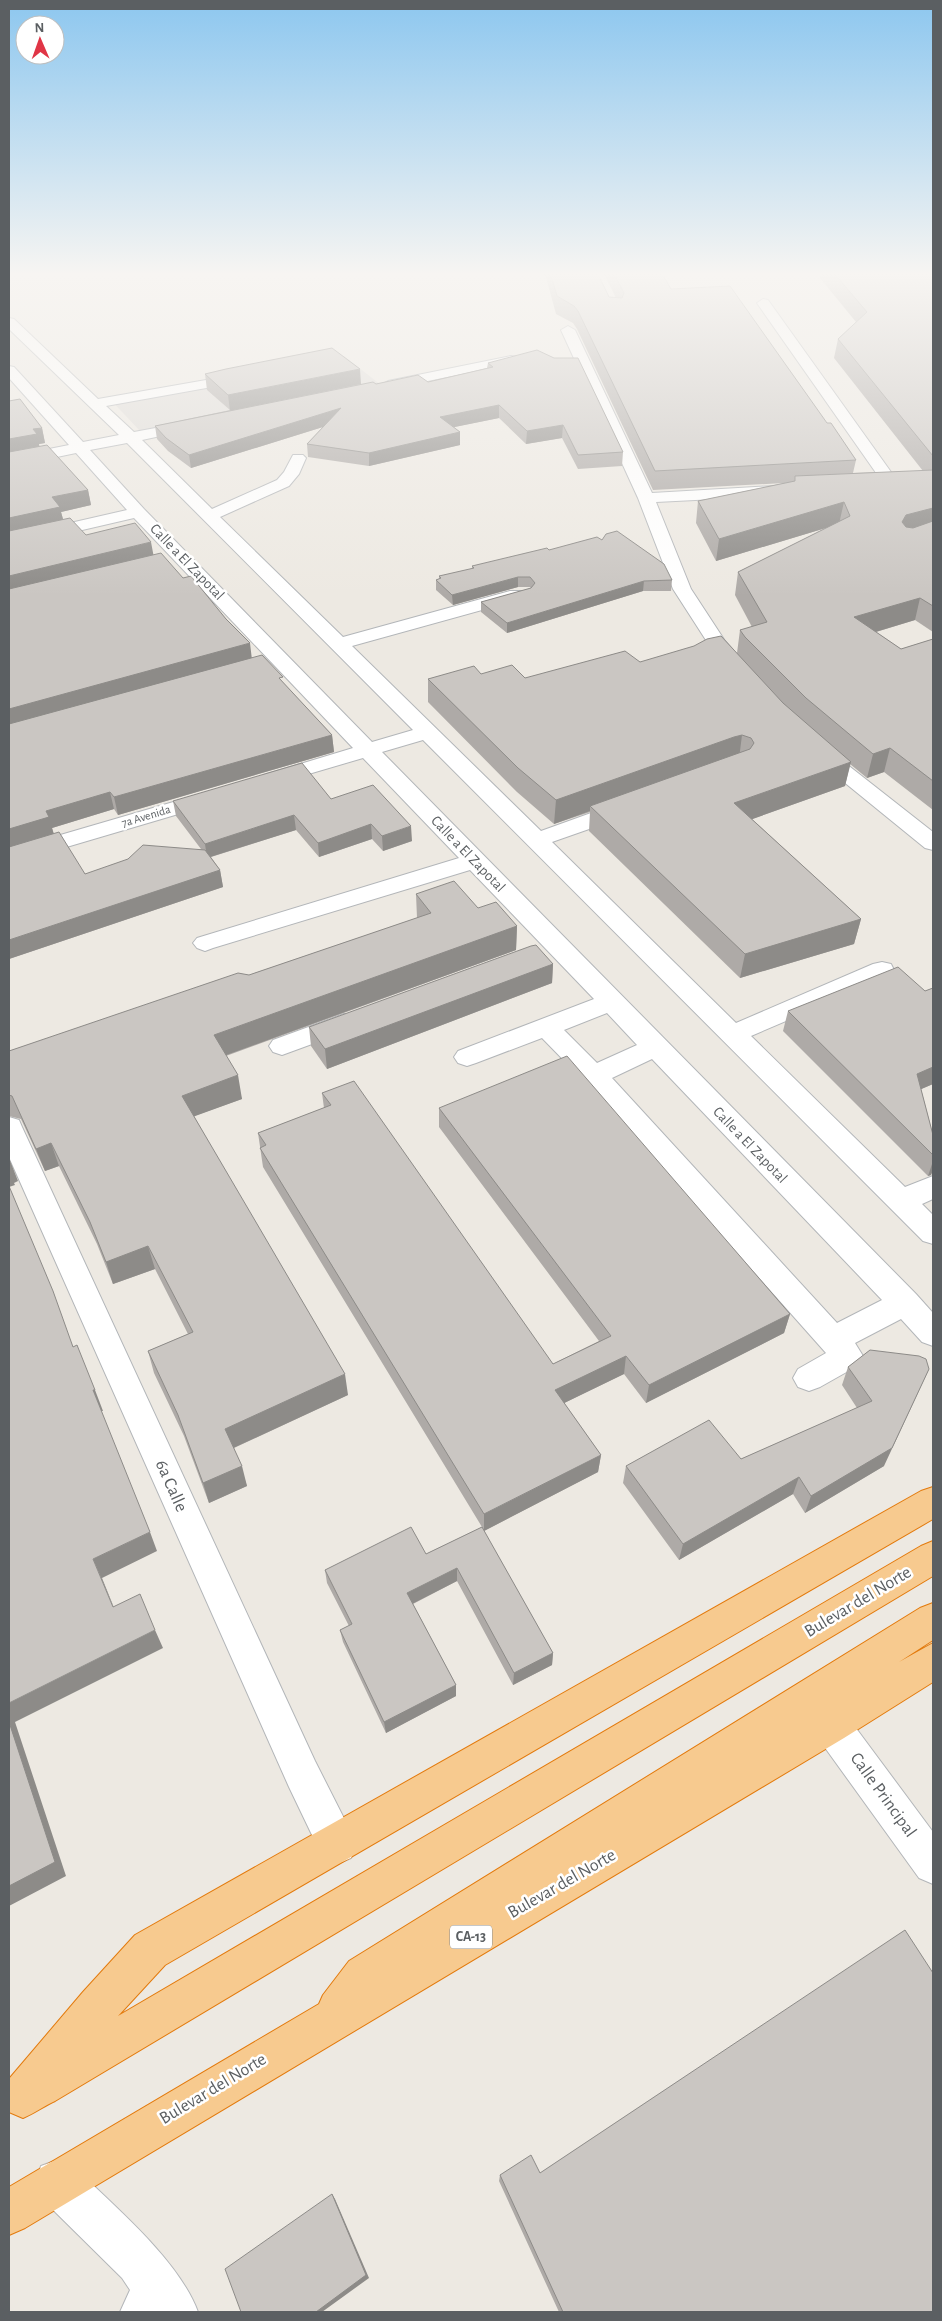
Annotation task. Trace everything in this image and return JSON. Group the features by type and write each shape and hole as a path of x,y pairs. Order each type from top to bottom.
{"highway":[{"path":"16,2101 150,1950 933,1502"},
{"name":"Bulevar del Norte","path":"16,2101 933,1557"},
{"path":"332,2020 364,1976 933,1620"},
{"name":"Bulevar del Norte","path":"9,2212 931,1666"}],"street":[{"name":"Calle a El Zapotal","path":"18,380 138,512 175,560 271,663 366,750 474,861 546,950 612,1002 933,1333"},
{"path":"70,380 130,437 933,1233"},
{"path":"374,388 412,380"},
{"path":"591,380 646,498 682,589 718,644 749,681"},
{"path":"818,380 890,482 880,486 850,488"},
{"path":"95,404 223,381"},
{"path":"9,462 208,422"},
{"path":"209,516 267,492 283,483 291,474 298,458"},
{"path":"646,498 792,490"},
{"path":"9,542 138,512"},
{"path":"339,644 524,593"},
{"name":"7a Avenida","path":"9,858 428,732"},
{"path":"807,742 933,843"},
{"path":"537,840 638,804"},
{"path":"205,943 474,861"},
{"path":"733,1034 882,970"},
{"path":"467,1057 612,1002"},
{"path":"282,1046 364,1016"},
{"path":"547,1028 594,1074 848,1356 809,1378"},
{"path":"594,1074 655,1047"},
{"name":"6a Calle","path":"9,1127 298,1765 337,1844"},
{"path":"901,1200 933,1187"},
{"path":"833,1340 905,1304"},
{"name":"Calle Principal","path":"831,1725 933,1864"},
{"path":"57,2182 138,2262 158,2304"}],"shaded area":[{"path":"208,380 375,380 381,385 140,431 109,398"}],"building":[{"path":"212,380 303,380 228,395"},
{"path":"393,380 426,380 428,382 435,380 589,380 623,452 578,455 563,425 527,431 499,405 440,417 460,432 369,453 307,444 341,408 189,455 166,438 155,426 373,382 376,384"},
{"path":"611,380 797,380 827,423 831,423 856,460 655,471"},
{"path":"872,380 933,380 933,456"},
{"path":"20,399 42,428 33,429 37,434 9,439 9,401"},
{"path":"47,445 88,490 52,497 60,507 9,518 9,452"},
{"path":"933,470 933,508 906,515 902,522 906,527 913,528 933,521 933,606 920,598 854,617 901,649 933,639 933,781 890,748 873,754 806,698 740,630 767,622 738,572 850,516 844,502 719,539 698,501 795,481 795,476"},
{"path":"70,518 86,535 135,523 151,542 9,576 9,531"},
{"path":"617,531 664,564 672,580 644,581 507,623 481,602 531,588 535,583 530,577 518,577 452,595 436,580 441,578 439,576 474,568 472,566 547,548 549,550 597,537 602,540 606,534"},
{"path":"161,553 183,578 191,576 226,619 250,643 9,709 9,589"},
{"path":"721,636 783,703 851,762 734,803 861,919 745,954 590,806 750,749 754,743 751,738 742,735 734,737 556,800 518,768 428,679 474,666 481,674 512,665 525,678 625,651 640,662"},
{"path":"262,655 283,677 279,678 332,735 114,797 110,792 46,811 49,817 9,829 9,724"},
{"path":"302,763 331,799 373,785 411,826 382,836 371,824 318,843 294,815 205,844 173,801"},
{"path":"59,832 85,874 128,859 143,845 205,850 220,870 9,940 9,847"},
{"path":"454,881 478,908 496,902 517,926 214,1035 238,1075 182,1096 345,1374 225,1429 242,1466 203,1483 178,1415 148,1351 193,1332 148,1246 106,1262 90,1222 51,1143 36,1149 12,1096 9,1095 9,1051 238,973 249,975 431,913 416,894"},
{"path":"536,945 553,964 325,1049 309,1027 531,946"},
{"path":"898,967 925,991 933,988 933,1067 917,1074 933,1135 933,1155 788,1011"},
{"path":"567,1056 790,1314 649,1385 626,1356 555,1390 601,1455 484,1514 260,1148 266,1145 258,1133 331,1105 322,1093 354,1081 553,1364 611,1336 439,1108"},
{"path":"9,1186 53,1291 73,1347 77,1345 150,1532 93,1559 113,1607 140,1594 155,1630 9,1703"},
{"path":"870,1350 919,1356 926,1359 929,1369 892,1448 811,1496 799,1477 683,1544 626,1466 709,1420 741,1459 872,1401 848,1367"},
{"path":"411,1527 426,1554 482,1527 553,1653 514,1673 457,1568 407,1593 456,1685 384,1722 340,1630 352,1624 325,1570"},
{"path":"9,1722 55,1862 9,1886"},
{"path":"905,1930 933,1973 933,2312 563,2312 500,2175 531,2155 540,2173"},
{"path":"332,2194 366,2275 316,2312 241,2312 225,2269"}]}
